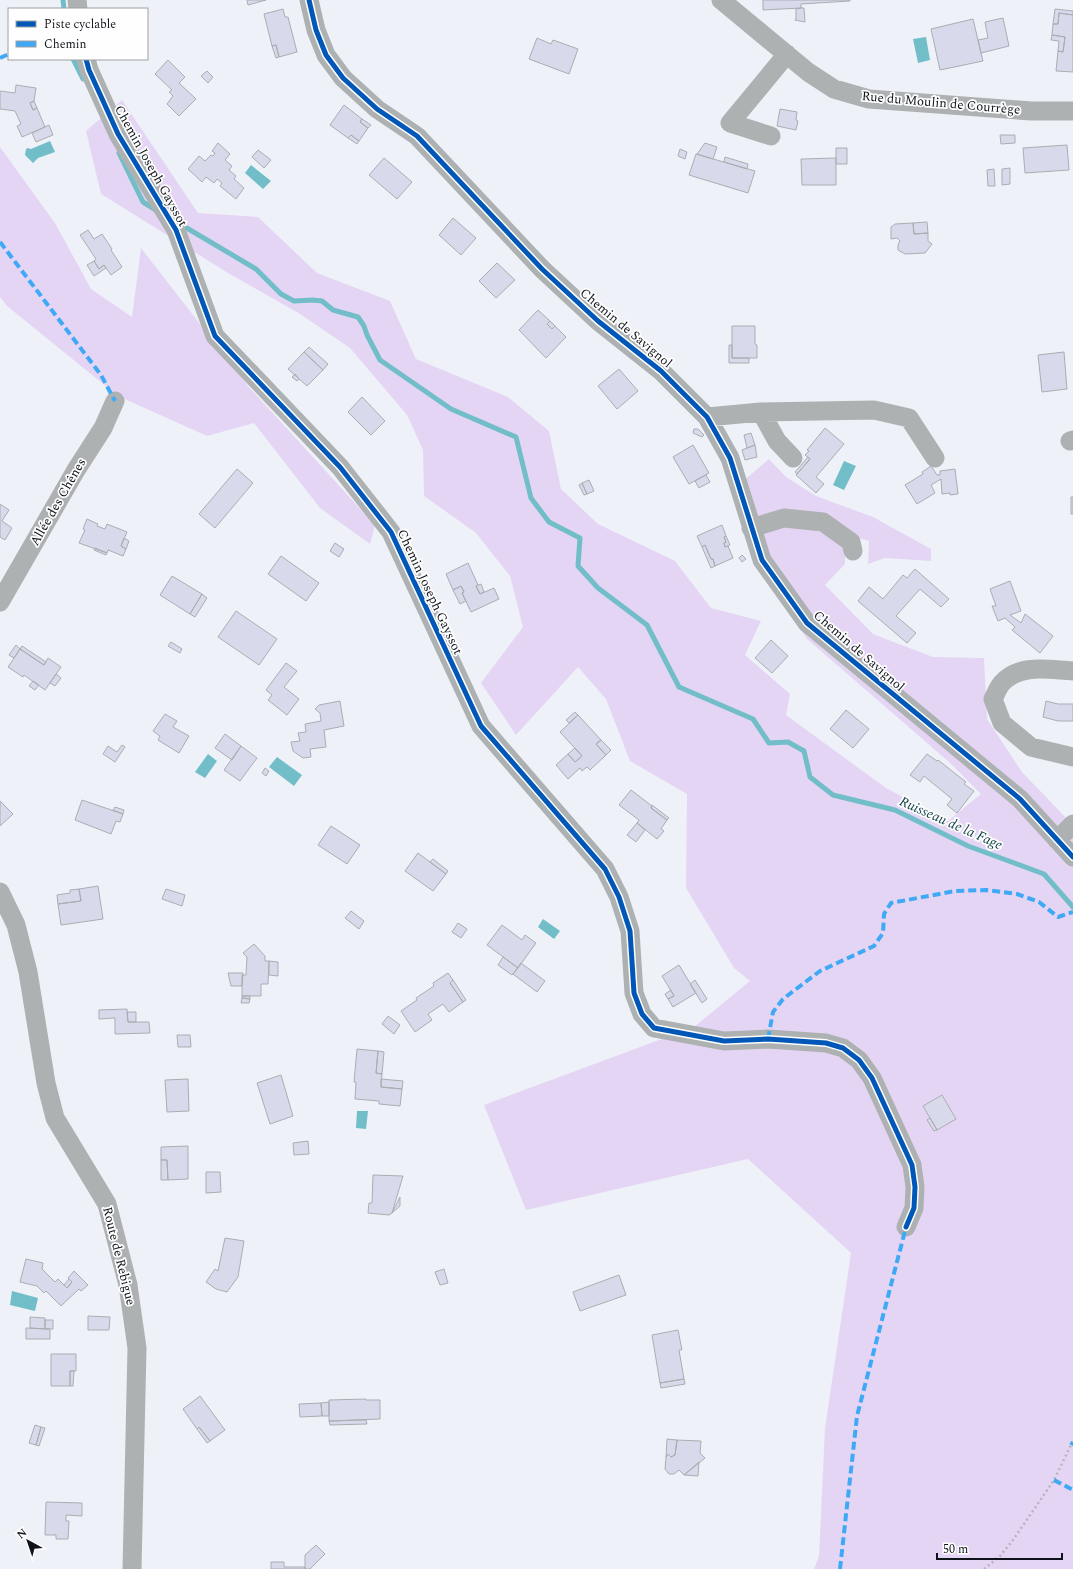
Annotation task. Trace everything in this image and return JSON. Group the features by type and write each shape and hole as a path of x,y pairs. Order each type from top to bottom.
{"street":[{"name":"Chemin de Savignol","path":"309,0 316,30 326,55 343,78 377,109 418,136 542,269 598,321 660,371 707,417 730,458 762,560 807,623 1020,799 1073,857"},
{"name":"Rue du Moulin de Courrège","path":"721,0 808,72 834,89 869,99 1031,111 1073,111"},
{"path":"771,136 730,123 787,54"},
{"name":"Chemin Joseph Gayssot","path":"86,60 89,70 118,134 176,230 215,336 340,467 391,532 481,726 605,869 619,898 630,932 634,993 642,1014 654,1028 724,1041 768,1039 826,1043 843,1048 859,1060 872,1078 912,1165 915,1186 914,1208 906,1228"},
{"name":"Allée des Chênes","path":"0,602 76,470 103,428 115,401"},
{"path":"707,417 761,412 874,410 909,418 935,458"},
{"path":"761,412 777,441 793,458"},
{"path":"751,528 784,518 823,522 851,542 853,551"},
{"path":"1073,670 1026,669 1012,674 1001,683 993,699 1002,723 1031,747 1073,757"},
{"path":"1057,840 1073,824"},
{"name":"Route de Rebigue","path":"0,892 16,925 28,972 46,1083 55,1118 107,1204 128,1285 137,1348 132,1569"}],"path":[{"path":"984,1569 1000,1556 1013,1540 1054,1480 1071,1445"}],"shaded area":[{"path":"122,100 198,213 258,217 317,273 390,301 416,359 508,397 549,431 561,489 598,524 675,561 711,608 761,621 745,655 790,694 786,715 886,788 948,821 981,794 949,762 807,639 768,582 742,482 769,459 786,477 816,496 873,517 931,549 931,561 885,558 868,564 869,541 845,534 845,564 825,585 873,634 933,657 984,658 987,719 1022,772 1073,825 1073,1569 814,1569 819,1556 825,1428 851,1253 748,1159 526,1210 484,1105 694,1027 750,981 734,968 686,888 687,794 630,761 606,699 578,667 516,735 481,683 523,627 510,576 476,533 424,496 423,450 407,415 350,348 300,314 228,273 101,194 86,131"},
{"path":"0,147 55,223 91,289 132,317 141,248 249,387 375,525 370,544 320,508 254,423 207,436 118,396 7,306 0,297"}],"water":[{"path":"926,37 930,60 918,63 913,39"},
{"path":"50,141 55,152 38,158 33,163 25,155 26,149 31,149"},
{"path":"251,165 271,181 263,189 245,173"},
{"path":"844,461 856,466 844,490 833,485"},
{"path":"208,754 217,761 205,778 195,772"},
{"path":"277,757 302,775 294,786 269,767"},
{"path":"543,919 560,931 554,939 538,927"},
{"path":"357,1111 368,1111 366,1129 356,1128"},
{"path":"12,1291 38,1298 35,1311 10,1305"}],"building":[{"path":"247,0 266,0 248,5"},
{"path":"763,0 850,1 801,4 801,8 763,10"},
{"path":"804,8 805,22 795,20 796,9"},
{"path":"283,9 285,17 288,17 297,52 279,57 276,45 272,46 264,14"},
{"path":"1055,9 1073,11 1073,15 1059,13 1058,24 1053,24"},
{"path":"1059,13 1073,15 1073,72 1056,71 1058,51 1063,52 1065,37 1052,35 1053,24 1058,24"},
{"path":"1003,18 1009,46 981,53 978,40 988,38 985,22"},
{"path":"973,19 983,61 940,70 931,29"},
{"path":"1052,35 1065,37 1063,52 1058,51 1059,41 1051,40"},
{"path":"537,38 551,44 553,40 578,49 569,74 529,59"},
{"path":"276,45 279,57 276,58 272,46"},
{"path":"168,60 185,77 179,83 196,99 179,116 167,104 173,96 169,92 172,90 155,74"},
{"path":"207,71 213,77 208,83 201,76"},
{"path":"16,85 36,88 34,101 30,103 33,110 37,108 45,127 22,137 17,126 21,124 15,111 0,109 0,91 15,93"},
{"path":"34,101 37,108 33,110 30,103"},
{"path":"344,105 362,119 360,122 368,128 359,141 351,135 348,138 330,125"},
{"path":"780,109 797,112 796,120 798,121 796,130 777,126"},
{"path":"362,119 371,125 368,128 360,122"},
{"path":"49,125 53,135 36,142 32,133"},
{"path":"351,135 359,141 357,144 348,138"},
{"path":"1000,135 1015,135 1015,143 1001,144"},
{"path":"218,143 230,154 225,160 232,166 229,170 236,176 234,179 244,188 236,199 220,186 222,183 217,179 214,183 206,177 202,182 188,169 199,156 205,161 211,155 213,156 215,153 212,151"},
{"path":"705,143 717,147 713,159 697,154"},
{"path":"1067,145 1069,170 1025,173 1023,148"},
{"path":"836,148 847,148 847,164 836,164"},
{"path":"680,149 687,152 685,159 678,156"},
{"path":"258,150 271,160 264,168 252,157"},
{"path":"696,154 755,171 748,193 689,175"},
{"path":"725,157 748,164 747,169 724,162"},
{"path":"384,158 412,182 397,199 369,175"},
{"path":"836,158 836,185 802,185 801,159"},
{"path":"1010,168 1010,184 1002,185 1002,169"},
{"path":"994,169 995,186 988,186 987,170"},
{"path":"453,218 476,238 461,255 439,235"},
{"path":"927,222 928,233 914,234 913,223"},
{"path":"913,223 914,234 928,233 928,241 932,244 925,253 905,254 898,250 900,241 897,238 891,239 891,227 895,224"},
{"path":"88,230 94,239 102,234 122,267 111,275 104,265 99,269 94,261 96,259 80,235"},
{"path":"94,261 99,269 104,265 106,268 94,276 87,265"},
{"path":"497,263 515,280 496,298 479,281"},
{"path":"538,310 550,321 547,324 552,329 555,326 566,337 546,358 519,330"},
{"path":"550,321 555,326 552,329 547,324"},
{"path":"732,326 755,326 757,358 732,358"},
{"path":"729,345 732,345 732,358 749,358 749,363 729,363"},
{"path":"309,347 328,364 323,370 304,352"},
{"path":"304,352 323,370 307,386 288,369"},
{"path":"1064,352 1067,389 1042,392 1038,355"},
{"path":"619,369 638,391 617,409 598,386"},
{"path":"295,374 299,379 297,381 292,377"},
{"path":"362,397 385,421 371,435 348,412"},
{"path":"825,428 844,444 816,477 824,484 816,493 796,475 810,459 805,455 809,451 807,450"},
{"path":"694,429 698,429 704,435 702,437 693,433"},
{"path":"751,433 755,445 747,448 744,435"},
{"path":"693,445 709,473 689,484 673,457"},
{"path":"755,445 757,457 745,460 742,450"},
{"path":"808,457 810,459 797,474 795,472"},
{"path":"931,466 937,475 940,475 940,471 955,469 958,494 942,494 941,479 931,485 935,493 917,504 905,485 923,474 922,472"},
{"path":"237,469 253,483 215,528 199,514"},
{"path":"706,475 710,482 699,488 695,481"},
{"path":"589,480 594,491 587,494 582,483"},
{"path":"582,483 587,494 584,495 579,485"},
{"path":"1071,497 1073,497 1073,514 1071,514"},
{"path":"0,504 9,510 2,521 12,528 5,540 0,537"},
{"path":"87,519 98,524 97,526 105,529 107,524 127,532 121,546 126,549 123,556 108,550 107,553 79,543 85,530 83,529"},
{"path":"722,525 726,536 724,537 726,542 724,543 725,547 728,546 733,558 715,566 713,559 711,559 705,545 702,547 697,536"},
{"path":"726,536 730,545 725,547 724,543 726,542 724,537"},
{"path":"124,538 129,541 126,549 121,546"},
{"path":"335,543 344,549 339,557 330,551"},
{"path":"705,545 711,559 713,559 715,566 711,568 702,547"},
{"path":"95,548 107,553 106,555 94,550"},
{"path":"742,555 746,559 742,562 739,558"},
{"path":"281,556 319,583 306,601 268,574"},
{"path":"468,563 478,585 476,586 480,594 494,588 499,599 471,612 462,593 464,592 461,586 453,590 446,574"},
{"path":"915,569 949,599 941,607 920,589 896,616 916,633 907,643 858,601 869,587 883,599 903,575 907,578"},
{"path":"172,576 202,594 190,614 160,595"},
{"path":"1010,581 1021,611 1010,615 1021,623 1025,614 1053,636 1040,653 1012,630 1015,627 1005,618 998,621 992,606 996,606 990,589"},
{"path":"481,584 484,592 480,594 476,586"},
{"path":"461,586 464,592 462,593 466,601 460,604 453,590"},
{"path":"202,594 207,598 195,617 190,614"},
{"path":"236,611 277,639 259,665 218,637"},
{"path":"771,640 788,656 772,673 755,658"},
{"path":"171,642 182,649 180,653 168,646"},
{"path":"16,645 20,649 14,658 9,655"},
{"path":"22,646 46,662 44,665 20,649"},
{"path":"20,649 44,665 48,658 61,667 45,690 24,675 23,677 8,667"},
{"path":"286,663 297,671 284,687 299,699 287,715 268,700 272,695 266,690"},
{"path":"56,674 61,678 55,686 50,683"},
{"path":"33,681 39,685 35,690 29,686"},
{"path":"340,701 344,726 324,730 326,747 310,749 311,757 303,758 293,751 291,742 300,741 298,733 306,732 305,724 321,721 320,713 315,709 319,705"},
{"path":"1046,701 1058,704 1073,704 1073,721 1058,721 1043,717"},
{"path":"846,710 869,729 853,748 830,729"},
{"path":"575,712 578,715 569,723 566,720"},
{"path":"165,714 177,721 173,727 189,736 179,753 158,740 160,736 153,731"},
{"path":"578,715 601,740 596,744 606,755 590,770 587,767 582,771 580,768 568,779 556,765 568,754 575,762 582,756 560,732"},
{"path":"225,734 241,746 232,760 215,748"},
{"path":"601,740 611,750 606,755 596,744"},
{"path":"122,745 125,747 115,762 103,754 108,746 117,752"},
{"path":"241,746 257,758 240,781 224,770"},
{"path":"575,748 582,756 575,762 568,754"},
{"path":"927,754 937,761 938,760 966,782 964,784 974,791 957,813 947,805 952,799 924,776 920,782 910,775"},
{"path":"265,768 269,771 266,776 262,773"},
{"path":"631,790 667,820 661,829 664,831 657,839 637,823 639,820 619,805"},
{"path":"82,800 123,814 120,822 116,821 111,834 75,820"},
{"path":"0,801 13,814 0,826"},
{"path":"652,805 669,818 667,820 651,808"},
{"path":"115,807 124,810 123,814 113,810"},
{"path":"637,823 645,830 636,842 627,835"},
{"path":"331,826 360,845 347,864 318,845"},
{"path":"418,853 446,874 433,891 405,871"},
{"path":"433,859 448,871 446,874 430,862"},
{"path":"98,886 103,919 61,925 58,904 81,901 79,889"},
{"path":"79,889 81,901 58,904 57,895 70,893 70,890"},
{"path":"166,889 185,895 182,906 162,899"},
{"path":"351,911 364,921 359,929 345,918"},
{"path":"458,923 467,929 461,938 452,932"},
{"path":"502,925 522,940 525,935 536,943 518,968 487,945"},
{"path":"254,944 265,956 265,961 269,961 268,984 261,984 261,996 242,996 242,975 246,975 247,957 243,953"},
{"path":"503,957 518,968 512,975 498,965"},
{"path":"269,961 278,962 278,976 269,975"},
{"path":"521,963 545,981 537,992 513,974"},
{"path":"679,965 696,993 673,1007 668,999 674,996 662,976"},
{"path":"228,973 243,973 242,986 231,986"},
{"path":"448,973 453,980 450,983 463,1002 449,1012 443,1004 428,1014 432,1020 415,1032 401,1011 417,1000 416,998 434,986 433,983"},
{"path":"453,980 466,1000 463,1002 450,983"},
{"path":"695,980 707,999 702,1003 690,984"},
{"path":"671,990 674,996 668,999 665,994"},
{"path":"242,996 250,996 250,999 242,998"},
{"path":"242,998 250,999 249,1003 241,1003"},
{"path":"127,1009 128,1022 149,1022 150,1033 115,1034 115,1018 99,1019 99,1010"},
{"path":"127,1012 136,1012 136,1022 128,1022"},
{"path":"388,1016 400,1025 394,1034 382,1024"},
{"path":"177,1035 190,1035 191,1047 178,1047"},
{"path":"357,1049 378,1051 376,1073 382,1074 381,1087 402,1089 400,1106 379,1104 379,1101 355,1099 356,1082 354,1082"},
{"path":"378,1051 384,1052 382,1074 376,1073"},
{"path":"281,1075 293,1116 270,1124 257,1083"},
{"path":"188,1079 189,1111 167,1112 165,1080"},
{"path":"381,1079 403,1081 402,1089 381,1087"},
{"path":"942,1095 956,1119 937,1130 923,1106"},
{"path":"930,1118 937,1130 934,1131 927,1120"},
{"path":"308,1141 309,1154 294,1155 293,1143"},
{"path":"188,1146 188,1179 168,1180 167,1160 161,1160 161,1147"},
{"path":"161,1160 167,1160 168,1180 161,1180"},
{"path":"206,1172 220,1172 221,1192 206,1193"},
{"path":"373,1175 403,1176 392,1213 389,1215 368,1213 369,1203 372,1203"},
{"path":"400,1197 400,1206 392,1213"},
{"path":"225,1238 244,1241 238,1277 227,1292 216,1289 206,1282 215,1269 218,1271"},
{"path":"26,1259 43,1263 42,1269 55,1282 58,1279 67,1288 72,1282 68,1278 74,1271 88,1285 81,1291 79,1289 61,1306 46,1291 44,1293 37,1286 20,1282"},
{"path":"444,1269 448,1283 440,1285 435,1272"},
{"path":"619,1275 626,1295 580,1311 573,1292"},
{"path":"69,1279 72,1282 67,1288 64,1285"},
{"path":"88,1316 110,1317 109,1330 88,1330"},
{"path":"30,1317 45,1318 45,1329 30,1328"},
{"path":"45,1320 53,1320 53,1329 45,1329"},
{"path":"26,1328 50,1329 50,1339 26,1339"},
{"path":"678,1330 682,1350 679,1350 684,1379 660,1383 652,1335"},
{"path":"51,1354 76,1354 76,1371 70,1371 70,1386 51,1386"},
{"path":"70,1371 74,1371 73,1386 70,1386"},
{"path":"684,1379 685,1384 661,1388 660,1383"},
{"path":"200,1396 225,1430 210,1441 199,1427 197,1429 183,1409"},
{"path":"329,1400 380,1400 380,1419 329,1421"},
{"path":"329,1402 329,1416 322,1416 321,1403"},
{"path":"321,1403 322,1416 300,1417 299,1404"},
{"path":"366,1420 367,1424 330,1425 329,1421"},
{"path":"35,1425 41,1427 36,1445 29,1443"},
{"path":"41,1427 45,1428 39,1446 36,1445"},
{"path":"199,1427 210,1441 207,1443 197,1429"},
{"path":"667,1439 677,1440 675,1455 671,1457 668,1454 666,1457"},
{"path":"677,1440 701,1441 700,1453 705,1458 684,1475 679,1470 674,1474 669,1474 665,1469 666,1457 668,1454 671,1457 675,1455"},
{"path":"699,1462 698,1476 684,1475"},
{"path":"46,1502 82,1503 82,1516 66,1515 66,1521 69,1521 68,1539 56,1539 56,1535 45,1535"},
{"path":"316,1545 325,1554 310,1569 305,1569 305,1555"},
{"path":"271,1562 284,1562 284,1567 305,1567 305,1569 271,1569"}],"waterway":[{"name":"Ruisseau de la Fage","path":"63,0 64,8"},
{"name":"Ruisseau de la Fage","path":"74,60 83,79"},
{"name":"Ruisseau de la Fage","path":"119,153 143,202 156,210"},
{"name":"Ruisseau de la Fage","path":"180,224 256,269 281,294 294,301 322,301 333,310 358,317 364,326 380,360 451,409 516,437 531,498 549,522 580,538 578,566 598,588 647,625 679,687 753,719 769,743 788,742 804,751 810,777 833,795 895,810 968,846 1044,874 1073,907"}],"marked path":[{"path":"0,58 8,54"},
{"path":"0,242 101,375 115,401"},
{"path":"768,1039 773,1012 783,999 820,971 874,946 883,933 884,914 891,903 955,891 986,890 1017,894 1039,902 1058,917 1073,912"},
{"path":"840,1569 857,1416 906,1227"},
{"path":"1054,1480 1073,1490"}],"cycle path":[{"path":"309,0 316,30 326,55 343,78 377,109 417,136 542,269 598,321 661,371 707,417 730,458 762,560 807,623 1020,799 1073,857"},
{"path":"86,60 89,70 118,134 176,230 215,336 340,467 391,532 481,726 605,869 619,897 630,931 634,993 642,1014 654,1028 724,1041 768,1039 826,1043 843,1048 859,1060 872,1078 912,1165 915,1187 914,1208 906,1227"}]}
